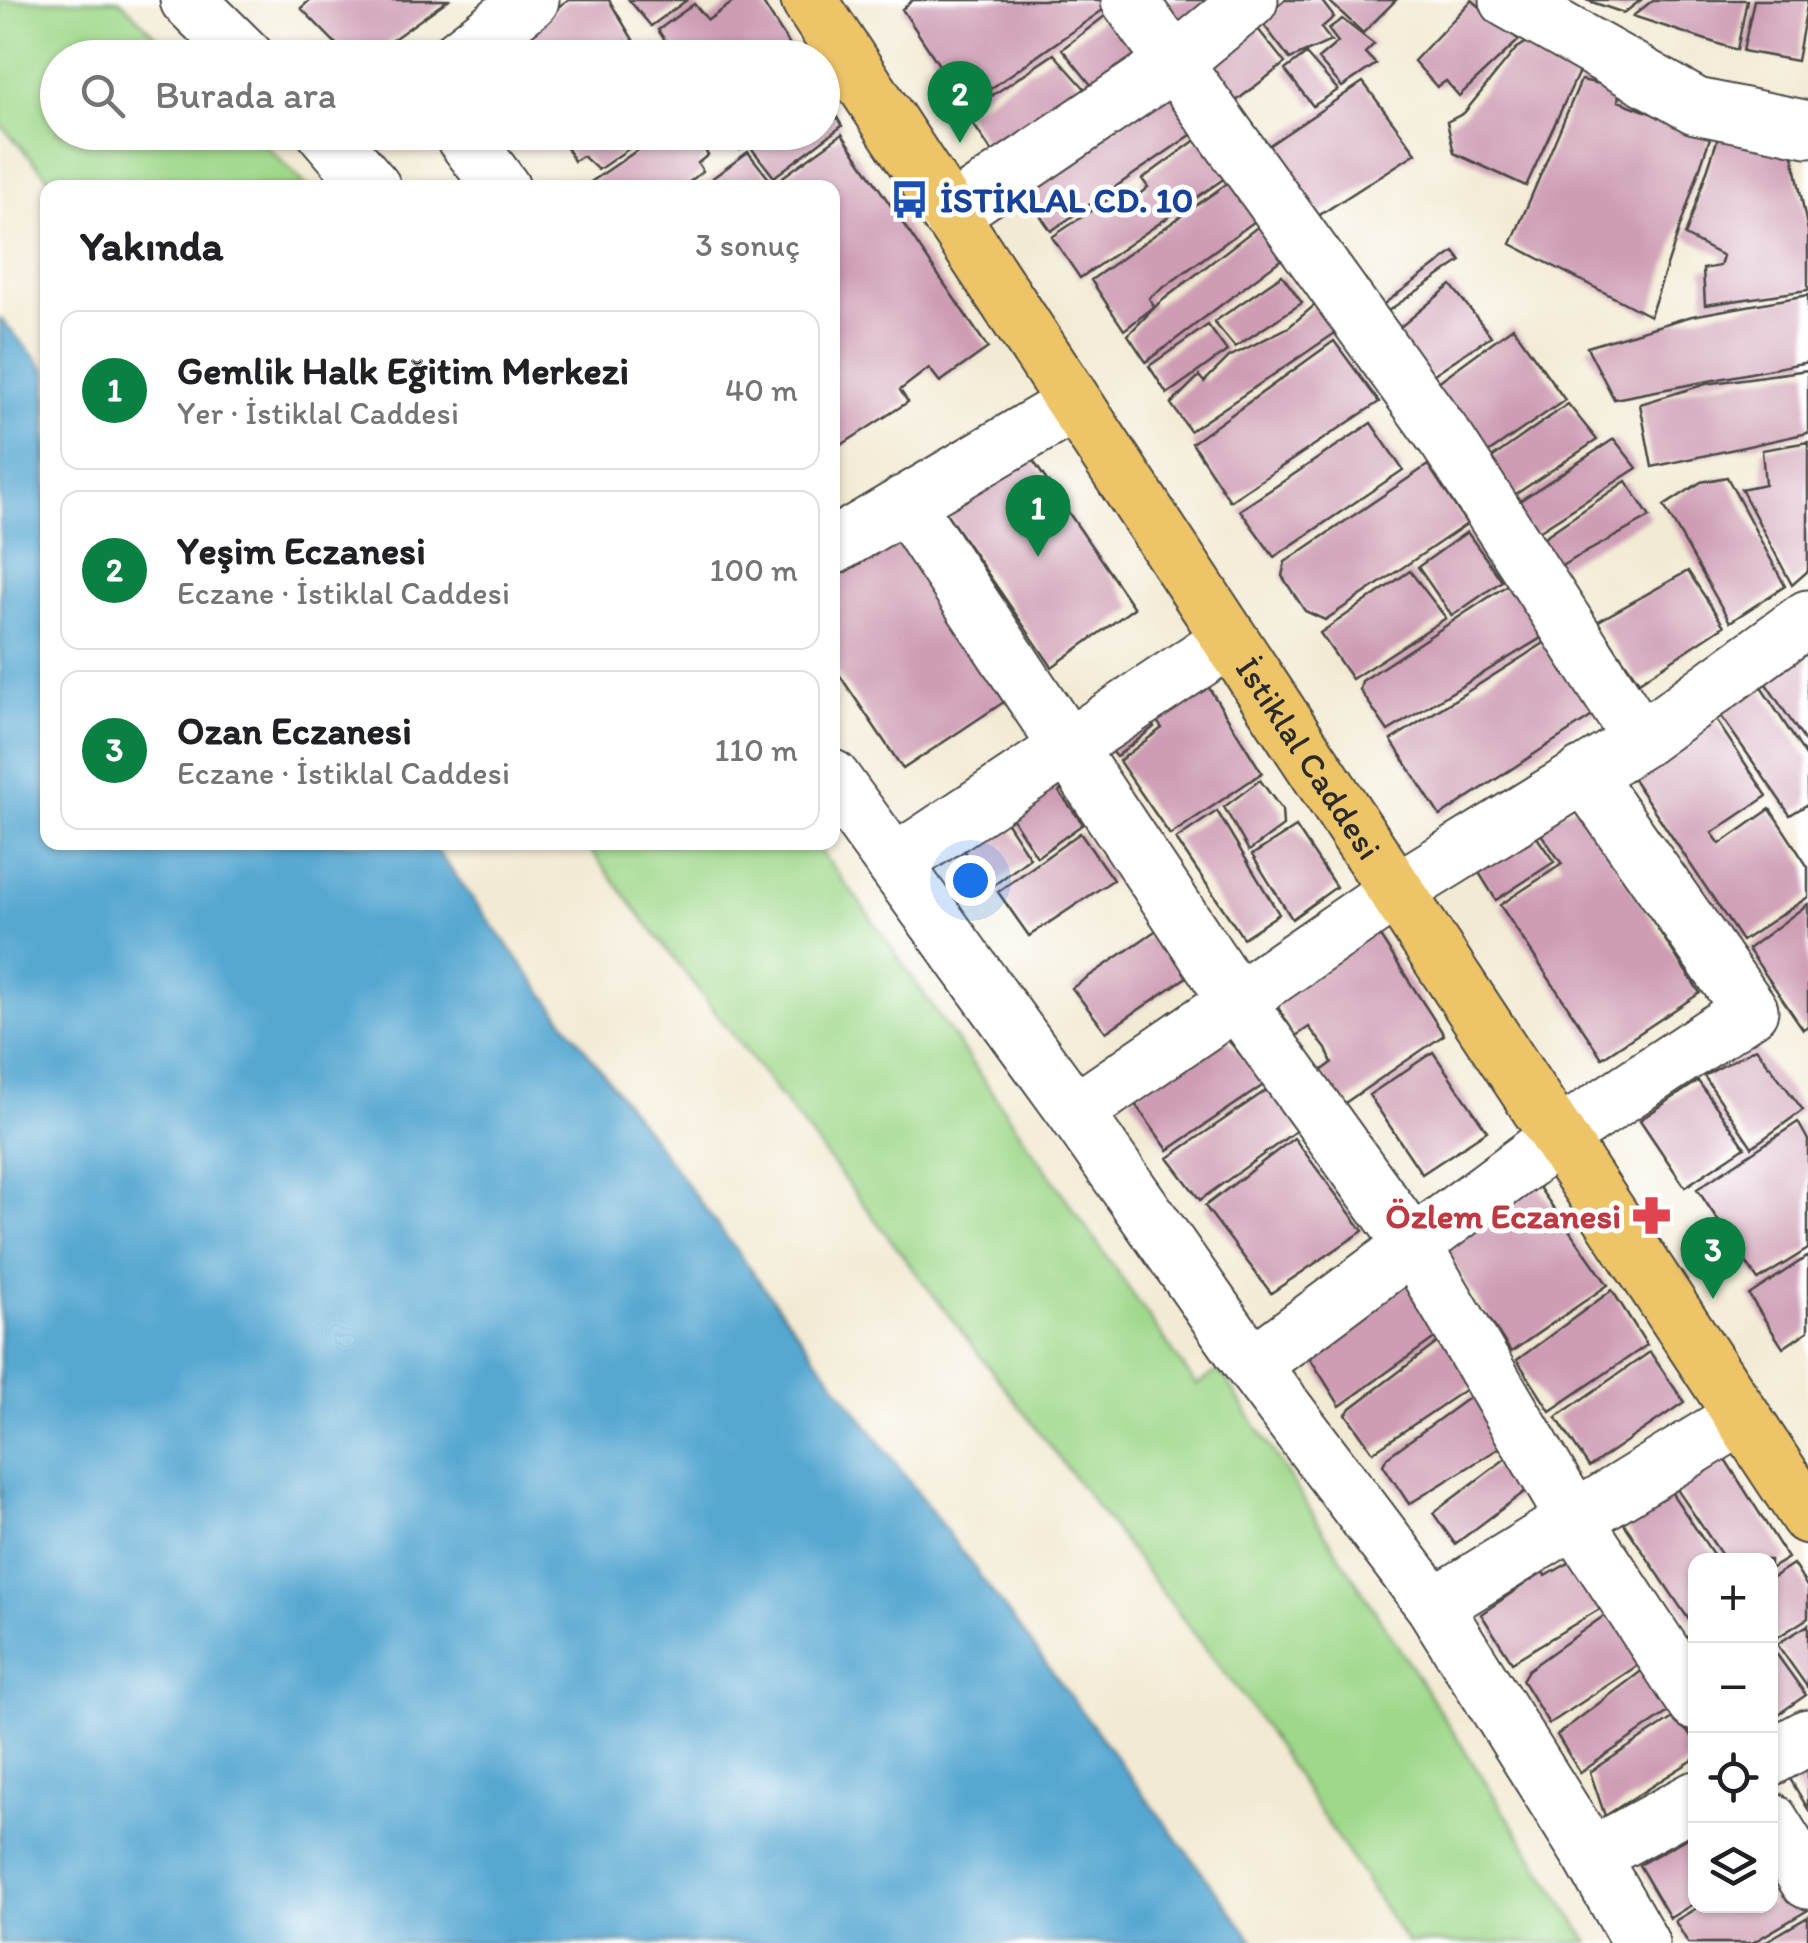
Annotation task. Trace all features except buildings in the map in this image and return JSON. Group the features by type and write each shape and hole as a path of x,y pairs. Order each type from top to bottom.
{"main road":[{"name":"İstiklal Caddesi","path":"809,0 835,40"},
{"name":"İstiklal Caddesi","path":"840,48 1808,1516"}],"street":[{"path":"188,0 229,40"},
{"path":"479,40 531,0"},
{"path":"1129,0 1448,442 1641,740"},
{"path":"949,215 1176,62 1250,0"},
{"path":"1508,0 1696,106 1808,129"},
{"path":"474,150 496,180"},
{"path":"840,542 1074,404"},
{"path":"906,503 1238,1002 1412,1244 1575,1520 1688,1691"},
{"path":"1075,1112 1398,890 1641,740 1808,618"},
{"path":"896,862 1229,640"},
{"path":"1252,1365 1560,1136 1750,1010 1584,774"},
{"path":"840,788 1075,1112 1252,1365 1434,1606 1641,1943"},
{"path":"1434,1606 1741,1417"},
{"path":"1778,1754 1808,1737"},
{"path":"1590,1856 1688,1803"},
{"path":"1772,1823 1808,1881"}],"green space":[{"path":"0,0 120,0 160,40 40,40 40,150 270,150 301,180 51,180 0,124"},
{"path":"590,850 819,850 1196,1385 1220,1370 1589,1943 1407,1943 1247,1702"}],"water":[{"path":"0,318 40,363 40,850 436,850 1255,1943 0,1943"}],"place":[{"name":"Yeşim Eczanesi","path":"960,143"},
{"name":"İSTİKLAL CD. 10","path":"910,200"},
{"name":"Gemlik Halk Eğitim Merkezi","path":"1038,557"},
{"name":"Özlem Eczanesi","path":"1651,1216"},
{"name":"Ozan Eczanesi","path":"1713,1299"}]}
